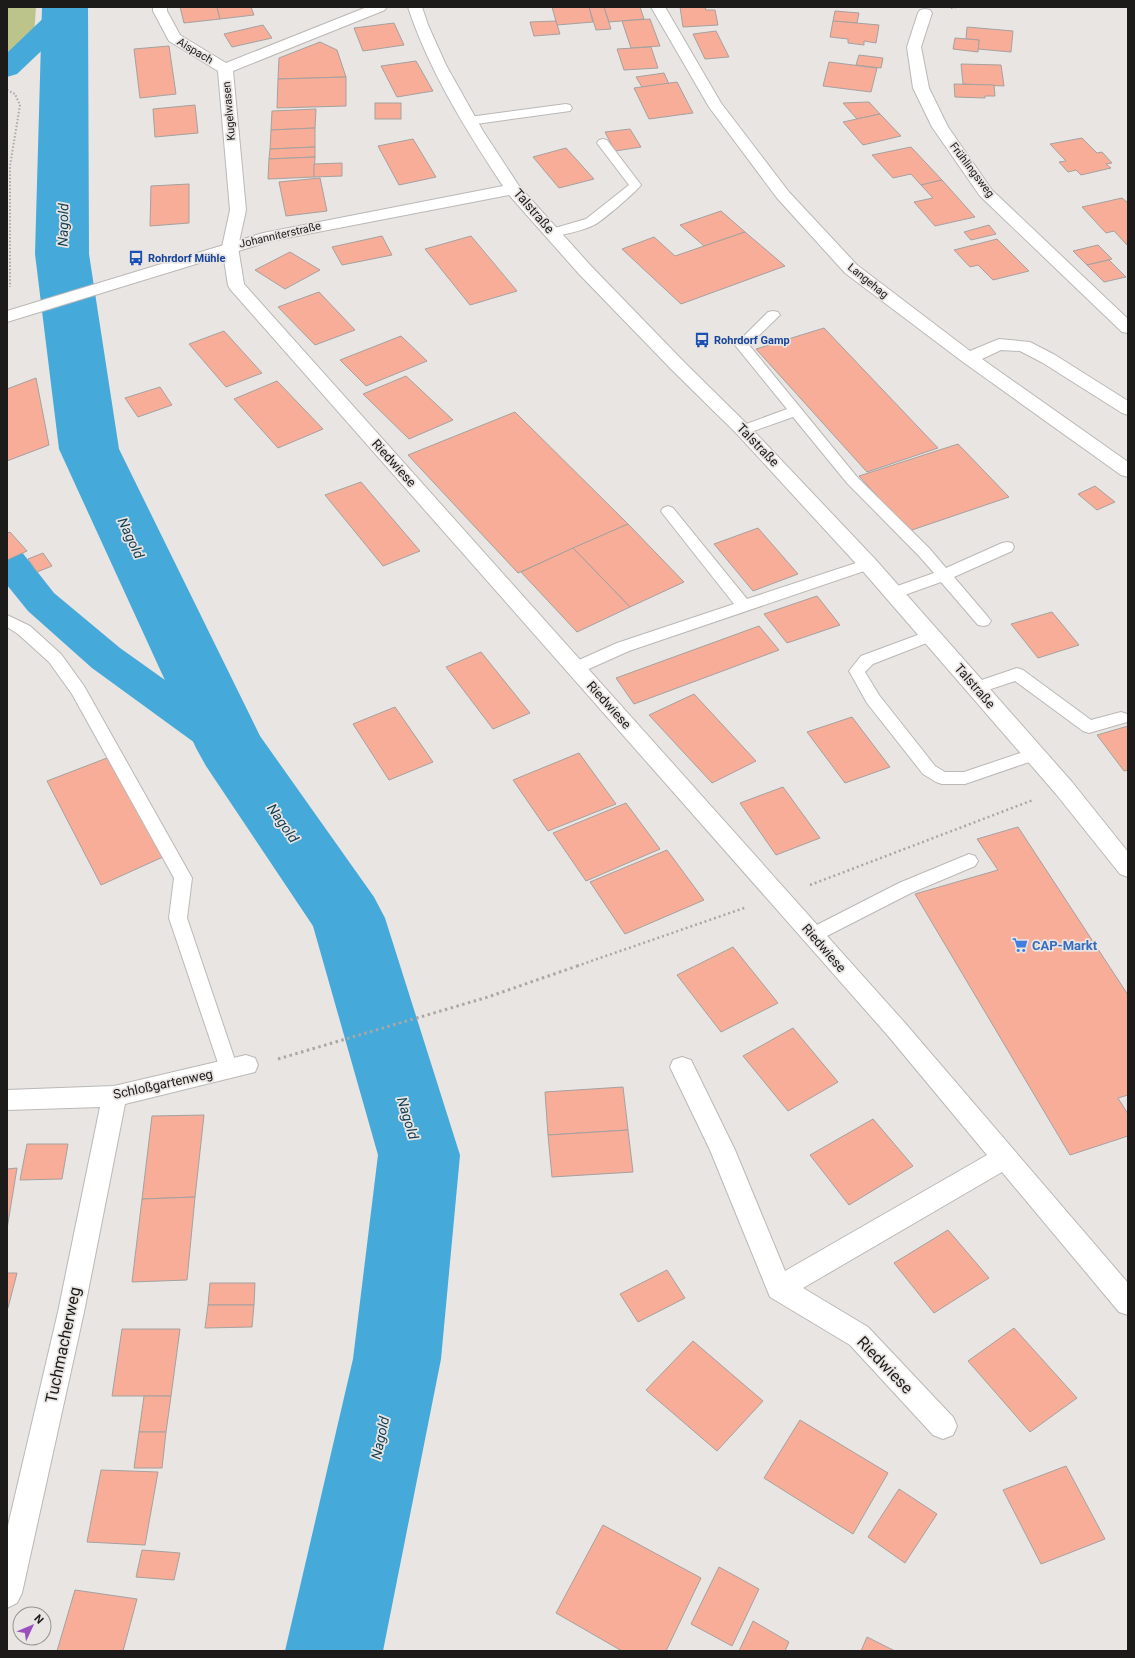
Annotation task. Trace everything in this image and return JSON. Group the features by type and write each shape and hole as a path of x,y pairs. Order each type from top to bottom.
{"street":[{"name":"Aispach","path":"160,7 160,11 174,38 225,69"},
{"name":"Kugelwasen","path":"230,247 238,210 225,69 380,7"},
{"name":"Talstraße","path":"415,7 421,25 439,64 469,121 513,189 586,270 679,367 743,430 868,564 1035,754 1128,868"},
{"name":"Langehag","path":"658,7 714,104 783,195 851,269 970,358 1128,471"},
{"name":"Frühlingsweg","path":"925,13 914,47 921,88 940,127 986,193 1128,328"},
{"name":"Johanniterstraße","path":"15,315 269,236 513,189"},
{"name":"Riedwiese","path":"230,247 236,284 897,1030 1128,1303"},
{"path":"970,358 999,344 1024,346 1049,359 1128,409"},
{"path":"682,1067 722,1150 779,1288 1004,1158"},
{"name":"Schloßgartenweg","path":"7,1100 114,1096 237,1068"},
{"name":"Tuchmacherweg","path":"7,1593 71,1312 114,1096"},
{"name":"Riedwiese","path":"779,1288 859,1336 943,1426"}],"lane":[{"path":"469,121 566,108"},
{"path":"552,232 590,222 620,197 630,191 635,185 603,143"},
{"path":"773,315 742,345 852,480 924,552 984,621"},
{"path":"743,430 796,411"},
{"path":"668,511 744,606"},
{"path":"894,593 944,575 1007,547"},
{"path":"576,668 623,647 868,564"},
{"path":"7,620 24,630 55,658 78,690 183,878 178,918 237,1068"},
{"path":"930,635 867,660 857,671 873,699 929,770 942,778 966,778 1035,754"},
{"path":"976,688 1017,674 1089,727 1121,718"},
{"path":"813,935 905,888 969,861"}],"path":[{"path":"7,90 15,94 20,105 10,166 10,287 15,315"},
{"path":"285,1057 488,997"}],"green space":[{"path":"7,7 36,7 34,36 7,61"}],"building":[{"path":"180,7 217,7 220,19 184,23"},
{"path":"217,7 251,7 254,15 220,19"},
{"path":"552,7 589,7 593,22 557,25"},
{"path":"589,7 604,7 611,29 596,30"},
{"path":"604,7 640,7 644,19 609,22"},
{"path":"680,7 705,7 706,10 715,10 718,25 683,27"},
{"path":"835,11 859,13 857,23 833,21"},
{"path":"650,19 660,46 631,48 622,21"},
{"path":"556,21 560,34 534,36 530,22"},
{"path":"833,21 879,25 876,43 864,41 864,45 848,43 848,39 830,37"},
{"path":"394,23 404,45 363,51 354,28"},
{"path":"263,25 272,38 232,47 224,34"},
{"path":"967,27 1013,31 1011,52 978,49 979,40 966,39"},
{"path":"716,31 729,57 705,59 693,34"},
{"path":"955,38 979,40 978,52 953,49"},
{"path":"320,42 337,50 346,77 278,79 279,58"},
{"path":"169,46 176,94 140,98 134,49"},
{"path":"651,47 658,68 624,70 617,49"},
{"path":"859,55 883,58 881,68 856,65"},
{"path":"416,61 433,91 397,97 381,66"},
{"path":"829,62 877,68 871,92 823,86"},
{"path":"961,64 1001,65 1004,86 963,84"},
{"path":"664,73 669,84 642,87 636,77"},
{"path":"346,77 346,106 277,108 278,79"},
{"path":"677,82 693,113 649,119 634,88"},
{"path":"954,84 994,85 995,96 985,96 985,98 955,97"},
{"path":"869,102 880,114 857,119 843,103"},
{"path":"375,103 401,103 401,119 375,119"},
{"path":"195,105 198,133 155,137 153,109"},
{"path":"316,109 315,128 271,130 272,111"},
{"path":"880,114 901,136 863,145 843,122"},
{"path":"315,128 315,147 270,149 271,130"},
{"path":"630,129 641,147 615,151 605,132"},
{"path":"1082,138 1097,153 1102,152 1112,163 1106,164 1111,168 1081,175 1076,170 1068,172 1059,162 1066,161 1050,144"},
{"path":"413,139 436,177 399,185 378,146"},
{"path":"315,147 315,157 269,159 270,149"},
{"path":"911,147 942,180 921,185 911,174 893,178 872,155"},
{"path":"566,148 594,179 559,188 533,157"},
{"path":"315,157 314,177 268,179 269,159"},
{"path":"342,163 342,176 314,177 314,164"},
{"path":"320,178 327,211 286,216 279,182"},
{"path":"942,180 975,217 935,226 914,202 933,198 921,185"},
{"path":"189,184 189,223 150,226 151,186"},
{"path":"1122,198 1128,203 1128,246 1114,231 1106,233 1082,207"},
{"path":"721,211 745,232 704,246 680,225"},
{"path":"989,225 996,234 971,240 964,232"},
{"path":"745,232 785,266 681,304 622,249 654,237 675,256"},
{"path":"382,236 392,255 342,265 332,247"},
{"path":"471,236 517,291 470,305 425,249"},
{"path":"997,239 1029,271 993,280 978,265 970,267 954,250"},
{"path":"1098,245 1112,259 1087,265 1073,251"},
{"path":"290,252 320,270 285,289 255,270"},
{"path":"1109,260 1126,277 1104,282 1087,265"},
{"path":"319,292 355,330 315,345 278,307"},
{"path":"824,328 938,448 867,472 756,349"},
{"path":"224,331 262,373 226,387 189,344"},
{"path":"401,336 427,361 366,386 340,360"},
{"path":"406,376 453,420 409,439 363,394"},
{"path":"36,378 49,445 7,461 7,389"},
{"path":"277,381 323,429 278,448 234,399"},
{"path":"160,387 172,405 138,417 125,398"},
{"path":"515,412 628,524 518,573 408,455"},
{"path":"958,444 1009,497 909,531 859,476"},
{"path":"361,482 420,551 383,566 325,495"},
{"path":"1095,486 1115,502 1097,510 1078,494"},
{"path":"628,524 684,582 630,607 573,548"},
{"path":"758,528 798,574 753,591 714,544"},
{"path":"10,532 27,551 7,560 7,533"},
{"path":"573,548 630,607 577,632 521,572"},
{"path":"43,553 52,566 37,572 28,559"},
{"path":"817,596 840,625 787,643 764,614"},
{"path":"1052,612 1079,645 1038,658 1011,624"},
{"path":"759,626 779,650 634,704 616,678"},
{"path":"481,652 530,713 493,729 446,667"},
{"path":"694,694 756,761 712,783 649,715"},
{"path":"395,707 433,762 389,780 353,724"},
{"path":"852,717 890,767 845,783 807,732"},
{"path":"1128,726 1128,770 1124,771 1097,735"},
{"path":"579,753 616,804 548,831 513,780"},
{"path":"107,758 165,856 101,885 47,781"},
{"path":"783,787 820,838 776,855 740,803"},
{"path":"626,803 660,849 586,881 553,833"},
{"name":"CAP-Markt","path":"1018,827 1128,995 1128,1095 1118,1098 1128,1114 1128,1136 1070,1155 915,894 998,870 977,839"},
{"path":"667,850 704,900 625,934 590,882"},
{"path":"733,947 778,1003 721,1032 677,975"},
{"path":"793,1028 838,1082 788,1111 743,1056"},
{"path":"623,1087 628,1130 548,1135 545,1092"},
{"path":"204,1115 195,1197 142,1199 152,1116"},
{"path":"873,1119 913,1166 849,1205 810,1155"},
{"path":"628,1130 633,1172 552,1177 548,1135"},
{"path":"27,1144 68,1144 62,1179 20,1180"},
{"path":"17,1168 7,1229 7,1169"},
{"path":"195,1197 187,1280 132,1282 142,1199"},
{"path":"948,1230 989,1278 934,1313 894,1263"},
{"path":"667,1270 685,1298 638,1322 620,1294"},
{"path":"7,1273 17,1273 8,1308 7,1308"},
{"path":"210,1283 255,1283 254,1305 208,1305"},
{"path":"208,1305 254,1305 252,1327 205,1328"},
{"path":"1014,1328 1077,1398 1030,1432 968,1361"},
{"path":"122,1329 180,1329 171,1396 112,1396"},
{"path":"693,1341 763,1401 717,1451 646,1390"},
{"path":"144,1396 171,1396 166,1432 139,1432"},
{"path":"800,1420 888,1473 853,1534 764,1478"},
{"path":"139,1432 166,1432 162,1468 134,1468"},
{"path":"1066,1466 1105,1539 1041,1564 1003,1490"},
{"path":"101,1470 158,1472 145,1545 87,1542"},
{"path":"899,1489 937,1514 905,1563 868,1537"},
{"path":"603,1525 701,1578 666,1651 622,1651 556,1613"},
{"path":"142,1550 180,1553 174,1580 136,1577"},
{"path":"719,1567 759,1589 732,1646 691,1624"},
{"path":"75,1590 137,1599 123,1651 57,1651"},
{"path":"753,1621 789,1642 785,1651 739,1651"},
{"path":"867,1637 895,1651 861,1651"}],"waterway":[{"name":"Nagold","path":"65,7 62,254 89,449 231,748 348,918 419,1155 397,1359 334,1651"},
{"path":"7,68 65,13"},
{"path":"8,560 41,602 106,658 231,748"}],"place":[{"name":"Rohrdorf Mühle","path":"136,258"},
{"name":"Rohrdorf Gamp","path":"702,340"},
{"name":"CAP-Markt","path":"1020,945"}]}
